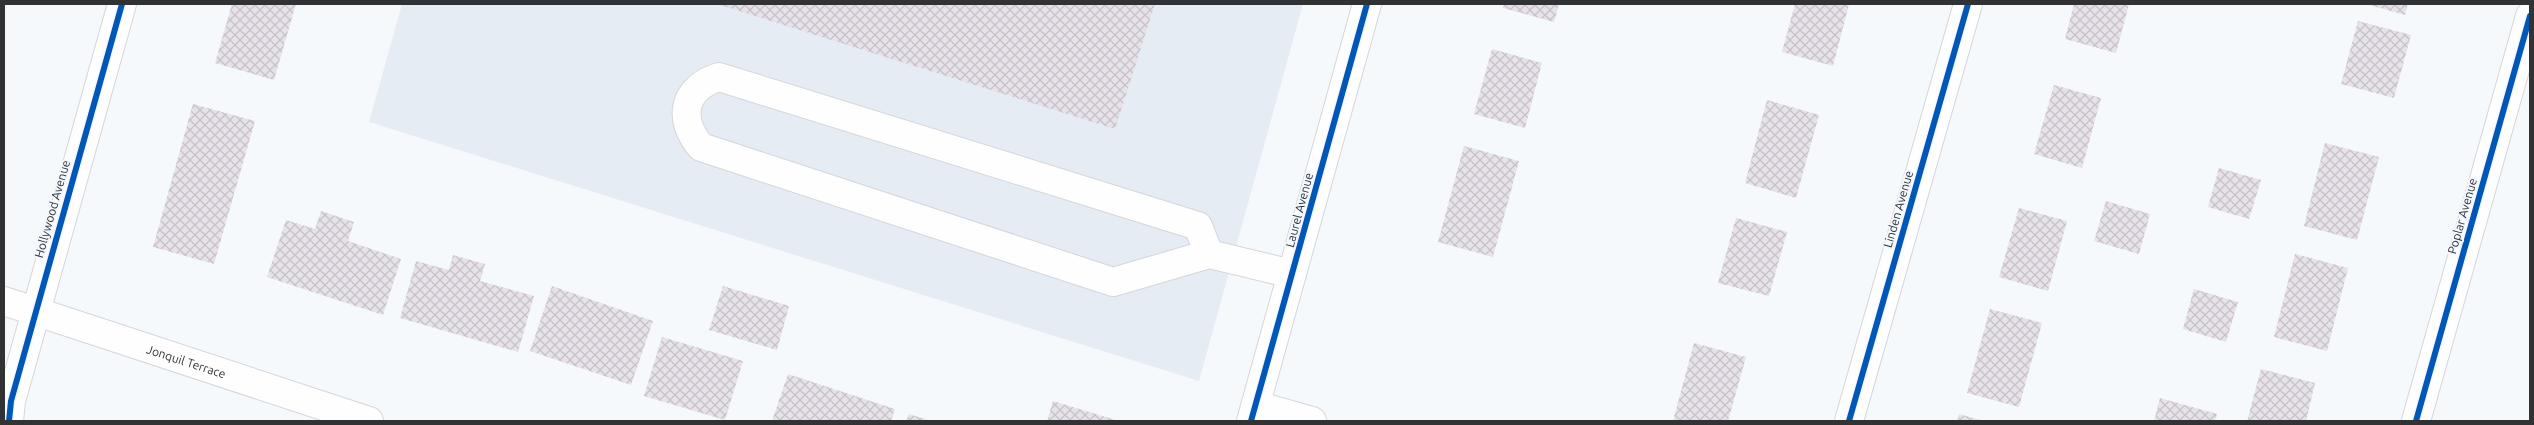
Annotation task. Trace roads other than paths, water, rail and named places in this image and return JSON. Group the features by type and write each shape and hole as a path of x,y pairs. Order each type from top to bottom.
{"street":[{"name":"Hollywood Avenue","path":"9,421 11,401 122,4"},
{"name":"Laurel Avenue","path":"1253,413 1367,4"},
{"name":"Linden Avenue","path":"1849,421 1968,4"},
{"name":"Poplar Avenue","path":"2416,421 2530,16"},
{"path":"1209,254 1198,226 719,77 707,81 697,89 686,112 687,126 701,147 1113,282 1209,254 1292,274"},
{"name":"Jonquil Terrace","path":"4,301 369,421"},
{"path":"1253,413 1312,421"}]}
